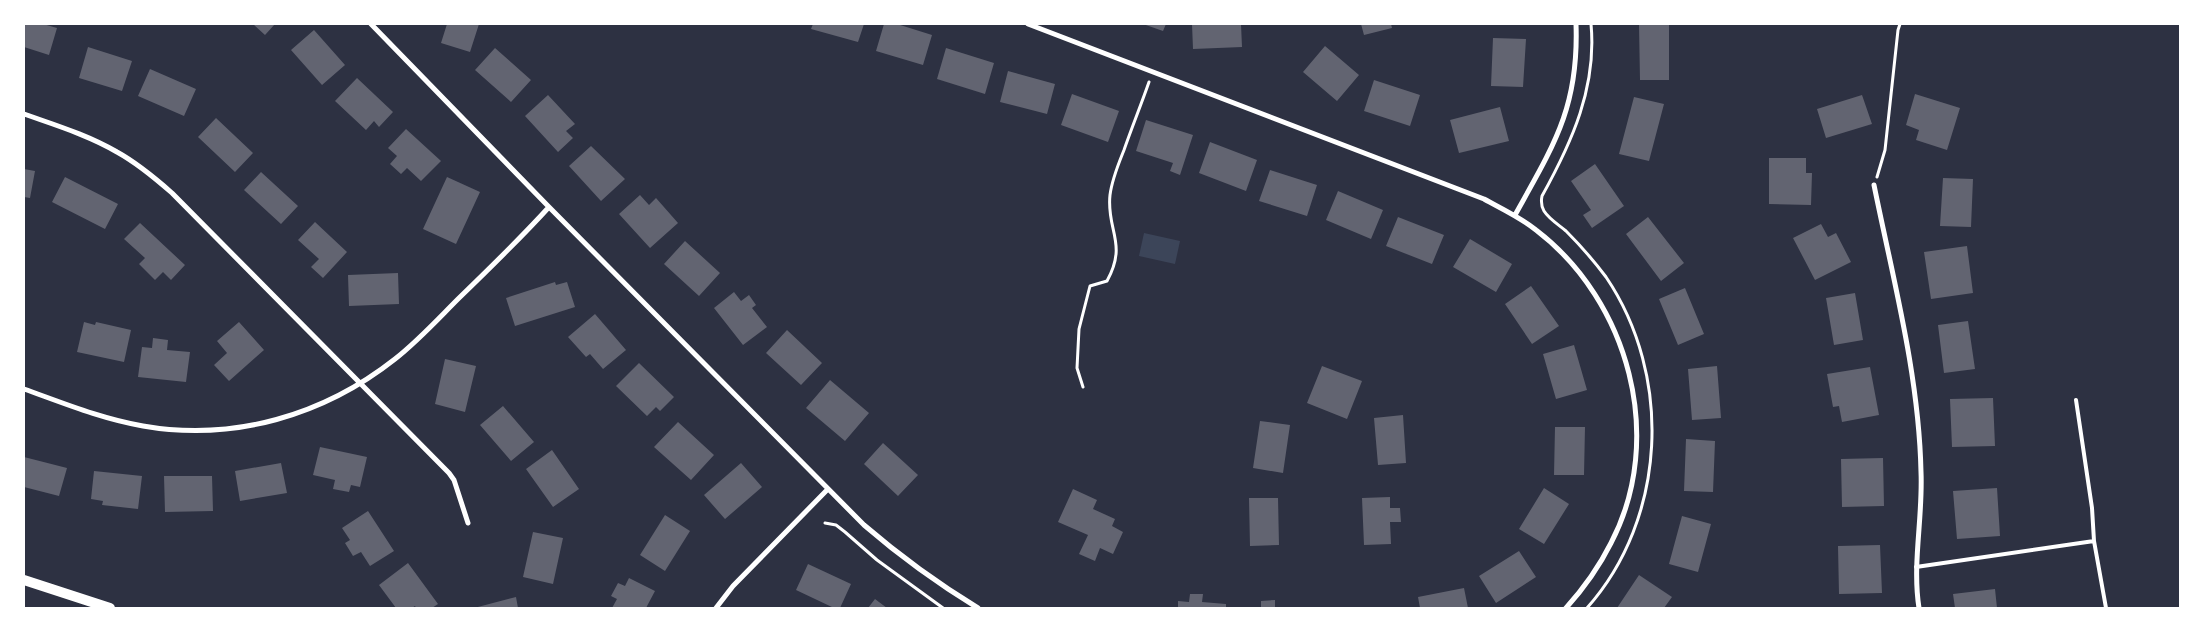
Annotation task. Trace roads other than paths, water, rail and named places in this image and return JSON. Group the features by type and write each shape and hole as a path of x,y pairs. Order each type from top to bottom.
{"main road":[{"path":"24,580 110,608"}],"street":[{"path":"1028,24 1484,199 1515,215 1556,247 1579,271 1610,318 1621,346 1630,374 1637,431 1631,486 1624,512 1612,542 1593,575 1566,608"},
{"path":"1515,215 1549,154 1569,105 1574,82 1577,52 1576,24"},
{"path":"374,25 549,207 827,490 864,525 906,560 937,583 978,608"},
{"path":"24,114 84,136 116,152 147,171 211,230 449,473 454,480 468,523"},
{"path":"1874,185 1916,396 1922,474 1915,586 1919,608"},
{"path":"24,389 100,416 142,426 201,431 260,424 301,412 325,403 361,384 396,358 517,241 549,207"},
{"path":"716,608 733,586 827,490"}],"lane":[{"path":"2076,400 2092,508 2094,541 2106,608"},
{"path":"1916,567 2094,541"}]}
